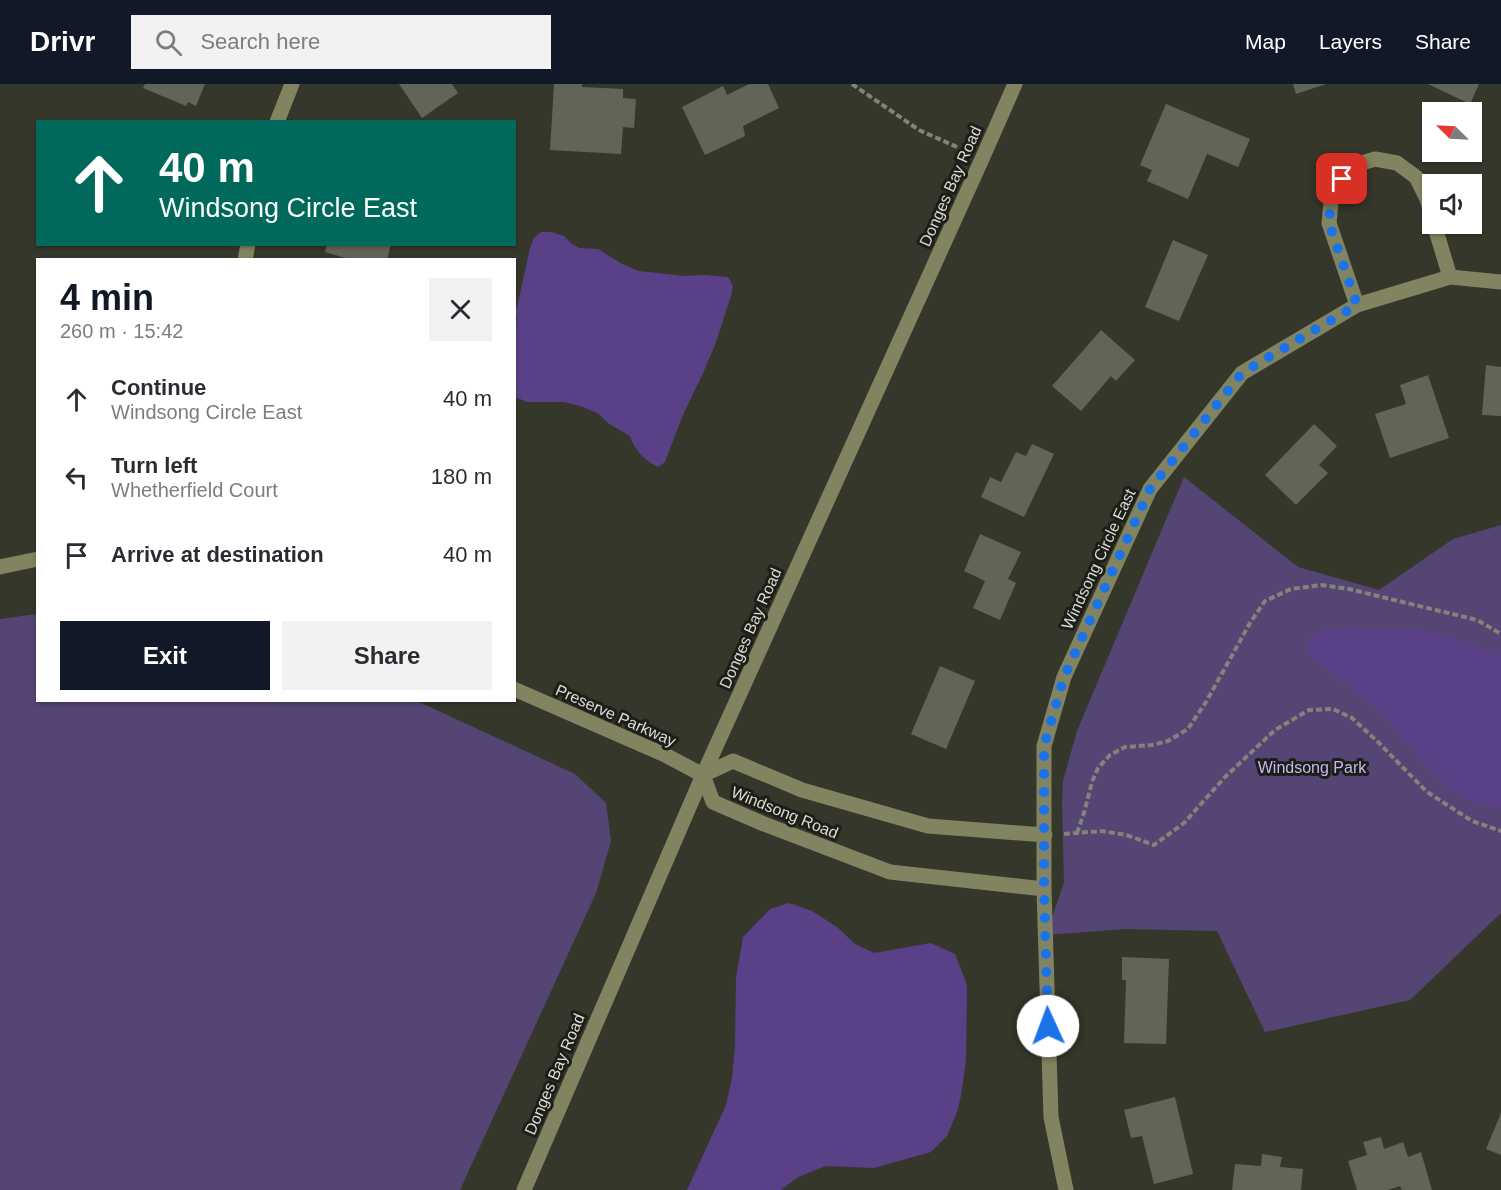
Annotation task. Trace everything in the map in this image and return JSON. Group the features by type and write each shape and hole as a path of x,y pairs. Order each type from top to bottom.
{"street":[{"path":"279,120 292,84"},
{"name":"Donges Bay Road","path":"524,1190 703,775 1015,84"},
{"path":"1357,305 1329,223 1332,192 1352,166 1375,159 1397,163 1416,177 1422,189"},
{"path":"1437,234 1450,277"},
{"name":"Windsong Circle East","path":"1066,1190 1051,1117 1044,889 1044,746 1064,677 1150,489 1242,373 1357,305 1450,277 1501,282"},
{"path":"0,567 36,560"},
{"name":"Preserve Parkway","path":"516,690 665,755 703,775"},
{"name":"Windsong Road","path":"1044,889 890,872 713,802 703,775 733,761 802,790 928,826 1045,835"}],"path":[{"path":"852,84 919,130 957,147"},
{"path":"1077,832 1098,768 1110,755 1125,747 1168,741 1188,729 1265,601 1291,589 1322,585 1349,589 1477,620 1501,634"},
{"path":"1045,835 1102,831 1126,835 1154,845 1184,823 1225,777 1275,730 1309,710 1333,709 1352,718 1426,792 1472,820 1501,831"}],"green space":[{"name":"Windsong Park","path":"1184,477 1298,567 1379,590 1453,539 1501,525 1501,913 1410,1000 1265,1032 1217,931 1126,929 1046,935 1064,883 1063,781 1077,731"},
{"path":"36,614 36,702 419,702 575,774 606,803 611,841 596,893 460,1190 0,1190 0,619"}],"shaded area":[{"path":"541,232 551,232 564,236 579,248 598,249 622,264 639,271 685,276 728,277 733,286 715,345 682,417 665,462 658,467 641,455 630,436 609,424 599,414 564,402 527,402 516,397 516,309 534,238"},
{"path":"1336,628 1417,629 1461,640 1501,656 1501,809 1463,798 1442,783 1380,712 1312,658 1306,644 1318,632"},
{"path":"789,903 812,911 837,927 855,944 874,953 931,943 955,954 967,985 966,1060 957,1112 947,1136 931,1152 874,1168 826,1166 798,1177 781,1190 687,1190 726,1105 732,1078 736,978 743,937 770,909"}],"building":[{"path":"145,84 205,84 196,106 188,102 186,106 143,88"},
{"path":"399,84 452,84 458,93 422,118"},
{"path":"554,84 582,84 582,87 623,89 623,98 636,99 634,128 623,127 621,154 550,150"},
{"path":"749,84 768,84 779,108 743,126 745,136 705,155 682,107 723,86 727,95"},
{"path":"1293,84 1326,84 1296,94"},
{"path":"1428,84 1479,84 1471,102 1466,102"},
{"path":"1166,104 1250,139 1238,167 1207,154 1188,199 1147,181 1152,170 1140,165"},
{"path":"1173,240 1208,255 1179,321 1145,307"},
{"path":"326,246 390,246 388,258 345,258 325,252"},
{"path":"1101,330 1135,360 1116,381 1111,376 1081,411 1052,386"},
{"path":"1486,365 1501,367 1501,416 1482,415"},
{"path":"1428,375 1449,438 1390,458 1375,414 1406,404 1400,385"},
{"path":"1314,424 1337,446 1319,465 1328,473 1296,505 1265,475"},
{"path":"1032,444 1054,454 1024,517 981,497 990,477 1001,482 1016,452 1026,456"},
{"path":"980,534 1021,552 1008,579 1016,583 1000,620 973,608 985,581 964,571"},
{"path":"940,666 975,681 946,749 911,734"},
{"path":"1122,957 1169,959 1166,1044 1124,1043 1126,980 1122,980"},
{"path":"1175,1097 1193,1174 1154,1184 1142,1136 1131,1138 1124,1110"},
{"path":"1501,1113 1501,1155 1486,1149"},
{"path":"1381,1137 1384,1149 1403,1142 1408,1157 1421,1152 1432,1190 1402,1190 1400,1186 1388,1190 1357,1190 1348,1161 1367,1155 1363,1142"},
{"path":"1262,1154 1282,1157 1280,1167 1303,1169 1301,1190 1232,1190 1235,1164 1261,1166"}],"route":[{"path":"1048,1026 1044,889 1044,746 1064,677 1150,489 1242,373 1357,305 1329,223 1332,192 1342,179"}]}
